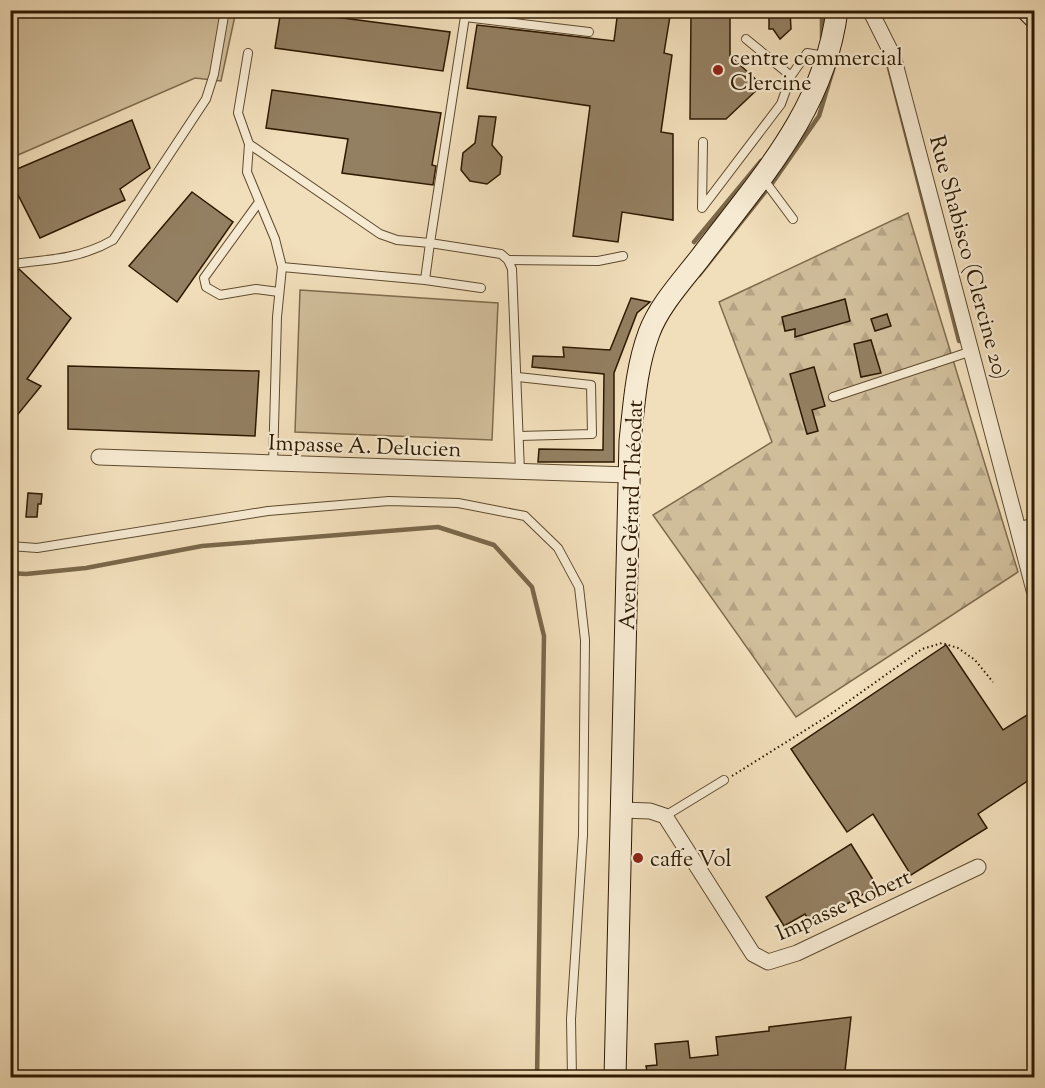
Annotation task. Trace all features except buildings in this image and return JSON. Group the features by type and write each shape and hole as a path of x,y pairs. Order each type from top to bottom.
{"street":[{"name":"Avenue Gérard Théodat","path":"615,1077 629,475 634,395 649,332 672,294 807,111 828,57 837,10"},
{"name":"Rue Shabisco (Clercine 20)","path":"870,10 893,56 1035,590"},
{"path":"1027,10 1035,16"},
{"name":"Impasse A. Delucien","path":"99,457 629,475"},
{"path":"1019,530 1035,526"},
{"path":"621,810 650,811 665,816"},
{"name":"Impasse Robert","path":"665,816 753,954 768,962 797,953 978,867"}],"lane":[{"path":"10,264 65,259 92,252 113,240 206,99 214,74 225,10"},
{"path":"425,280 465,14 589,32"},
{"path":"746,39 791,76"},
{"path":"248,53 238,113 249,144 247,172 275,239 282,267 279,292 273,464"},
{"path":"704,142 702,207 781,104 791,76 807,53 828,57"},
{"path":"249,144 380,234 397,240 501,254 508,260 513,279 520,472"},
{"path":"761,176 794,219"},
{"path":"259,202 204,278 206,287 220,295 256,289 279,292"},
{"path":"508,260 598,261 623,256"},
{"path":"282,267 425,280 481,288"},
{"path":"832,397 972,351"},
{"path":"518,377 591,385 592,395 592,434 519,436"},
{"path":"10,546 37,548 268,512 388,501 458,503 525,516 558,548 579,587 585,640 583,836 571,1019 572,1077"},
{"path":"665,816 724,780"}],"path":[{"path":"724,780 828,716 922,649 942,644 958,648 975,660 993,682"}],"green space":[{"path":"16,10 236,11 221,81 195,78 11,158 11,13"},
{"path":"908,213 1018,572 796,717 653,515 772,442 719,302"},
{"path":"300,290 498,303 492,440 295,432"}],"waterway":[{"path":"822,10 822,38"},
{"path":"771,185 819,116 837,56"},
{"path":"888,64 959,341"},
{"path":"694,242 761,161"},
{"path":"699,275 769,187"},
{"path":"10,573 26,574 86,568 202,546 438,527 494,545 532,587 544,636 537,1078"},
{"path":"1030,592 1034,610"}],"place":[{"name":"centre commercial Clercine","path":"718,70"},
{"name":"caffe Vol","path":"638,858"}]}
